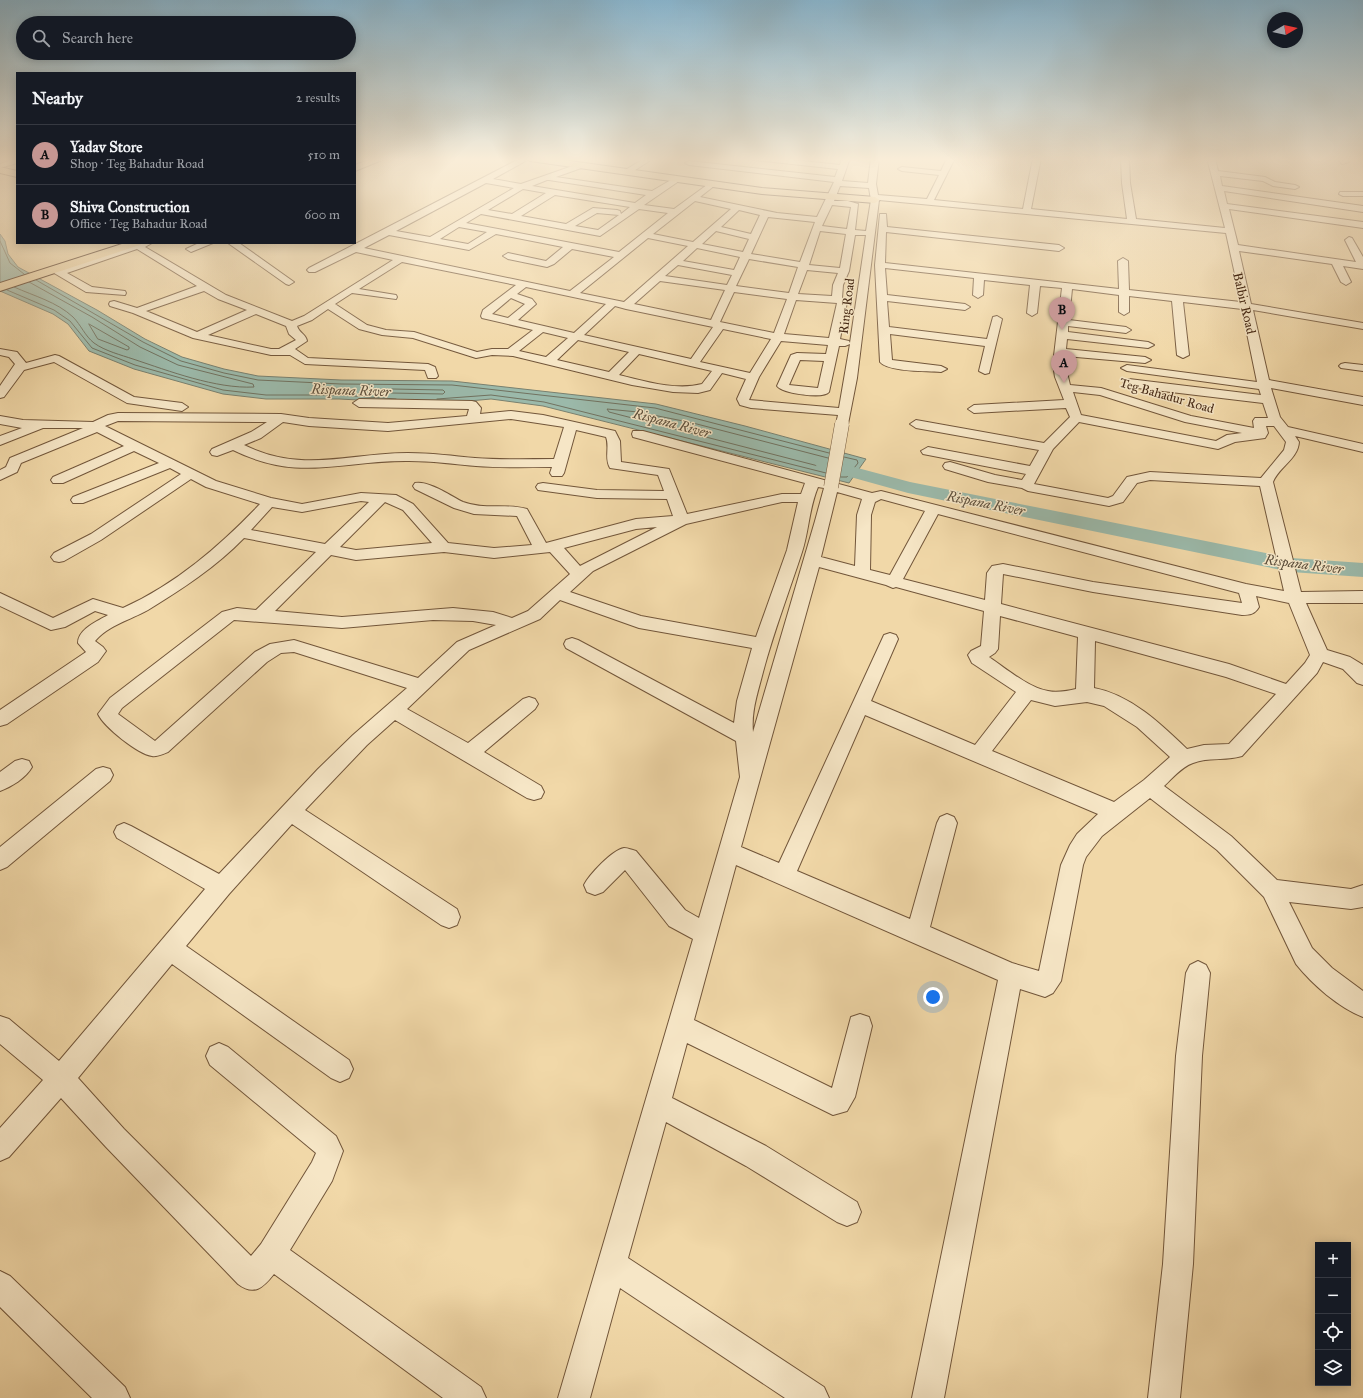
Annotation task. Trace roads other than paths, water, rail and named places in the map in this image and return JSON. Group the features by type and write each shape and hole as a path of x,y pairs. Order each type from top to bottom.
{"main road":[{"path":"0,279 107,244"},
{"path":"0,282 120,244"},
{"path":"0,287 140,244"}],"street":[{"path":"312,270 404,223"},
{"path":"547,223 603,233 615,223"},
{"path":"567,227 573,223"},
{"path":"572,294 661,223"},
{"path":"626,306 719,223"},
{"path":"814,223 852,232 870,233"},
{"path":"837,299 838,285 844,271 853,223"},
{"name":"Ring Road","path":"822,484 843,418 851,378 872,223"},
{"path":"881,223 880,265 885,359 889,364 941,369"},
{"path":"1146,223 1230,231"},
{"name":"Balbir Road","path":"1228,223 1264,384 1269,400 1281,427 1290,437 1294,446 1274,467 1266,482"},
{"path":"1350,223 1363,225"},
{"path":"432,240 458,224 493,232 620,255"},
{"path":"818,224 778,337 753,377 744,396 744,402 751,404 821,409 843,418"},
{"path":"693,364 717,324 730,289 747,256 753,237 759,225 773,227"},
{"path":"714,228 753,237"},
{"path":"882,229 1059,248"},
{"path":"388,232 468,247 493,232"},
{"path":"646,235 693,246 747,256 803,266 844,271"},
{"path":"481,276 532,239"},
{"path":"1349,240 1363,266"},
{"path":"121,293 90,290 59,273 140,244 154,257 228,299 291,324 297,323 314,314 400,259"},
{"path":"190,249 205,244"},
{"path":"234,244 289,282"},
{"path":"508,256 548,264 570,246"},
{"path":"1233,247 1363,266"},
{"path":"354,249 778,337 856,344"},
{"path":"1123,261 1124,312"},
{"path":"675,262 737,274"},
{"path":"1336,262 1346,282"},
{"path":"880,265 1246,306 1363,326"},
{"path":"978,295 979,276"},
{"path":"656,278 793,297 837,299 842,302 823,392 821,409"},
{"path":"1032,313 1035,282"},
{"path":"524,284 486,314 489,317 509,322 753,377"},
{"path":"1067,285 1059,370 1076,418"},
{"path":"137,311 205,286"},
{"path":"350,290 392,297"},
{"path":"509,322 531,304 528,301 511,295"},
{"path":"881,297 965,307"},
{"path":"1177,298 1183,355"},
{"path":"548,361 614,303"},
{"path":"114,304 137,311 152,320 180,328 197,336 266,351 293,352 305,360 428,367 431,369 432,376"},
{"path":"328,304 363,327 386,333 414,335 476,355 492,352 513,353 653,386 688,390 700,389 709,385 719,370"},
{"path":"197,336 256,310"},
{"path":"985,371 997,319"},
{"path":"1063,322 1126,330"},
{"path":"281,352 302,340 293,332 291,324"},
{"path":"513,353 513,350 541,329"},
{"path":"884,330 991,343"},
{"path":"1062,335 1148,345"},
{"path":"611,376 636,351"},
{"path":"0,352 13,354 19,360 20,368"},
{"name":"Teg Bahadur Road","path":"1060,352 1148,360"},
{"path":"0,359 13,354"},
{"path":"823,392 788,389 783,384 795,357 830,358"},
{"path":"0,394 20,368 55,358 131,400 187,408"},
{"path":"653,386 675,360"},
{"path":"1345,366 1363,368"},
{"path":"1126,368 1264,384 1363,401"},
{"path":"1129,383 1269,400"},
{"name":"Teg Bahadur Road","path":"1065,388 1101,392 1181,417 1262,433"},
{"path":"359,403 472,404 476,408 473,418"},
{"path":"974,409 1003,409 1044,404 1072,404"},
{"path":"0,476 12,469 13,463 17,460 96,427 112,418 118,417 281,418 309,422 388,427 511,415 571,424 610,434 614,440 613,461 615,465 664,472 682,520"},
{"path":"217,452 256,436 281,418"},
{"path":"1076,418 1214,445 1222,445 1232,438 1256,436 1262,433 1259,421 1363,448"},
{"path":"1027,484 1047,447 1076,418"},
{"path":"0,420 20,423 75,423 96,427 169,464 221,488 269,502 302,508 361,497 391,498 408,507 444,548"},
{"path":"0,442 45,423"},
{"path":"234,445 246,452 263,458 306,466 331,465 366,459 391,457 420,457 465,462 558,468 571,424"},
{"path":"916,424 1047,447"},
{"path":"638,434 872,497 881,495 934,508 1246,589 1293,594 1363,597"},
{"path":"58,480 134,446"},
{"path":"928,451 1034,471"},
{"path":"78,500 169,464"},
{"path":"950,466 993,479 1027,484 1033,488 1110,502 1118,499 1132,480 1150,476 1266,482 1293,594 1319,655"},
{"path":"59,557 96,537 190,474"},
{"path":"749,780 744,737 744,709 762,644 795,550 806,498 822,484"},
{"path":"574,1398 707,934 749,780 813,560 822,484"},
{"path":"420,486 460,505 479,512 522,512 548,548 578,573"},
{"path":"542,487 597,494 673,495"},
{"path":"261,615 382,497"},
{"path":"862,574 864,515 868,501 872,497"},
{"path":"241,533 356,555 444,548 494,553 548,548 636,524 682,520 782,498 806,498"},
{"path":"0,719 92,657 97,651 86,643 87,638 123,614 147,603 210,559 241,533 269,502"},
{"path":"894,583 934,508"},
{"path":"0,1148 61,1079 221,887 360,740 421,686 463,646 534,615 559,594 578,573 596,562 682,520"},
{"path":"813,560 894,583 1229,671 1289,692"},
{"path":"1184,758 1161,736 1129,713 1100,697 1085,695 1048,699 1028,690 976,656 989,649 995,573 997,570 1003,569 1093,587 1249,609 1251,607 1246,589"},
{"path":"559,594 639,622 762,644"},
{"path":"0,599 51,624 60,622 93,605 123,614"},
{"path":"421,686 294,646 284,646 271,650 261,657 161,747 155,749 150,748 110,718 107,714 110,708 228,616 236,613 252,617 261,615 343,622 433,613 458,613 486,616 513,624"},
{"path":"1085,695 1087,633"},
{"path":"784,876 890,639"},
{"path":"572,644 744,737"},
{"path":"1319,655 1352,664 1363,678"},
{"path":"730,852 1011,974 1045,985 1049,981 1075,852 1090,835 1116,812 1150,787 1184,758 1209,751 1228,752 1235,750 1311,668 1319,655"},
{"path":"979,754 1028,690"},
{"path":"470,753 529,704"},
{"path":"861,705 1116,812"},
{"path":"394,710 470,753 534,792"},
{"path":"0,783 22,767"},
{"path":"0,860 103,775"},
{"path":"1150,787 1224,843 1272,890 1304,956 1311,965 1321,976 1363,1005"},
{"path":"291,812 448,916"},
{"path":"917,933 947,823"},
{"path":"124,832 221,887"},
{"path":"595,885 623,858 629,858 677,918 707,934"},
{"path":"1272,890 1351,899 1359,899 1363,895"},
{"path":"170,949 340,1069"},
{"path":"1164,1398 1178,1264 1188,1056 1198,973"},
{"path":"928,1398 1011,974"},
{"path":"680,1026 833,1102 838,1102 842,1097 860,1026"},
{"path":"0,1028 61,1079 115,1138 248,1274 255,1275 271,1254 322,1171 330,1151 327,1145 219,1056"},
{"path":"658,1104 756,1156 847,1212"},
{"path":"271,1254 470,1398"},
{"path":"612,1265 813,1398"},
{"path":"0,1286 114,1398"}],"water":[{"path":"0,234 5,241 8,254 18,267 97,310 145,339 182,357 224,369 258,376 341,380 452,381 656,404 745,426 866,459 849,483 543,406 491,399 436,404 339,399 266,399 223,394 134,369 89,351 68,324 53,314 0,291"}],"waterway":[{"name":"Rispana River","path":"824,464 908,487 1291,565 1363,570"}],"place":[{"name":"Shiva Construction","path":"1062,330"},
{"name":"Yadav Store","path":"1064,383"}]}
